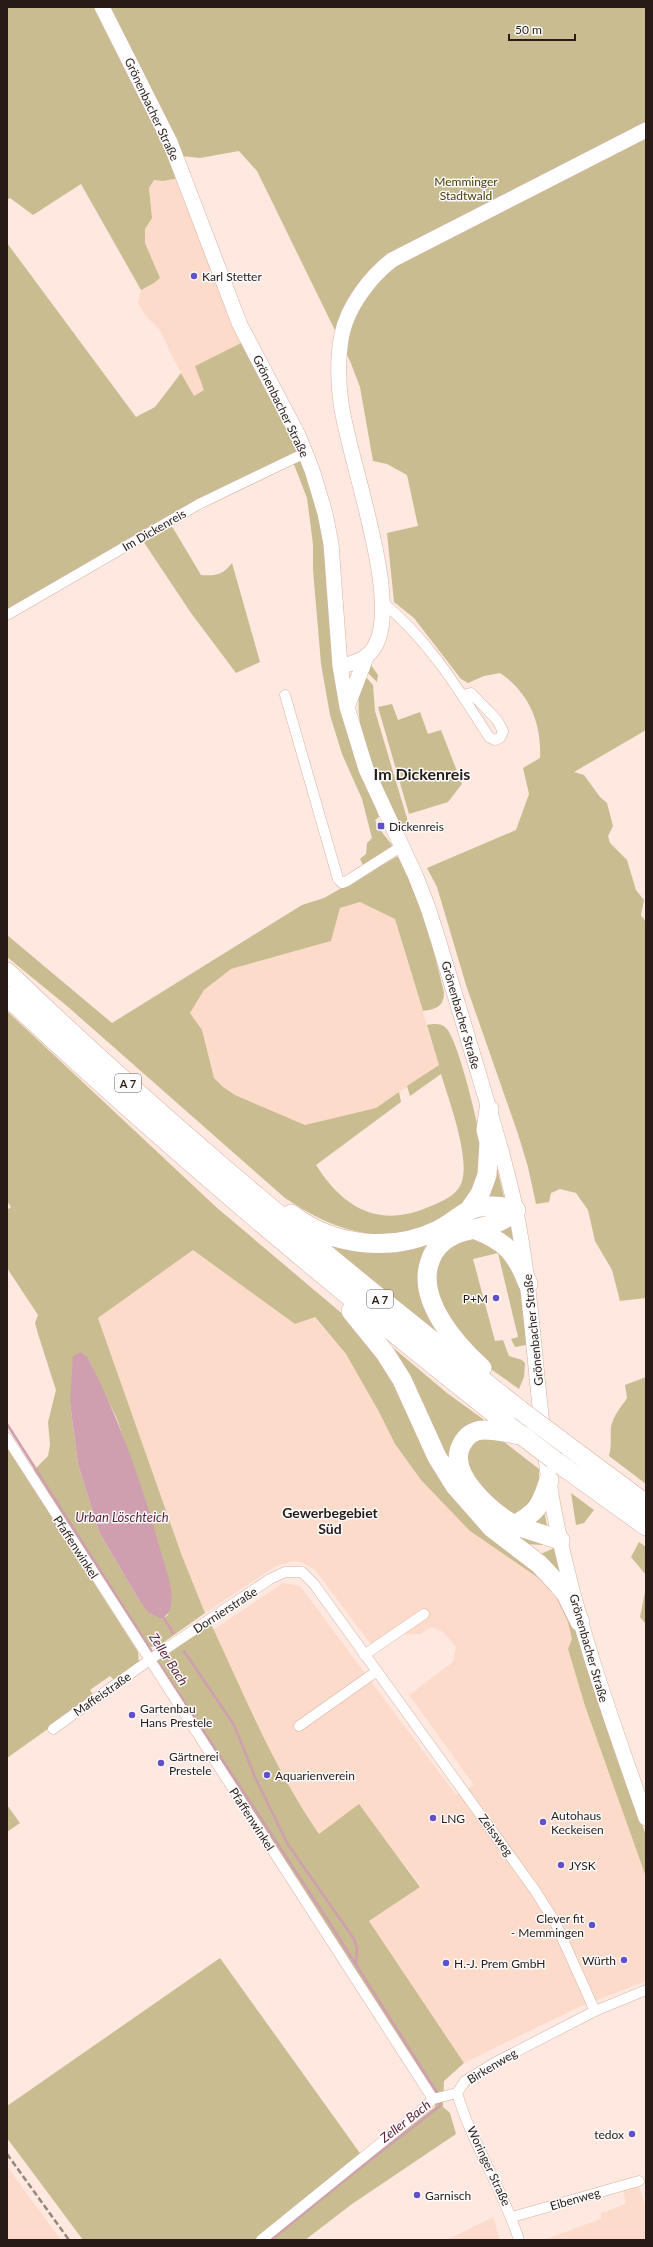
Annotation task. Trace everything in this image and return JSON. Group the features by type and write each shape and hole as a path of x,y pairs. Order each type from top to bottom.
{"highway":[{"name":"A 7","path":"7,972 88,1048 242,1184 405,1320 520,1410 646,1504"},
{"name":"A 7","path":"7,996 165,1140 424,1358 576,1477 646,1526"},
{"path":"469,1210 480,1194 487,1175 489,1142 486,1130 489,1109"},
{"name":"A 7","path":"242,1184 256,1186 300,1221 340,1239 368,1244 388,1244 423,1237 457,1220 469,1210 494,1206 505,1206 516,1210"},
{"path":"516,1210 505,1220 476,1230 454,1235 436,1248 427,1270 428,1290 434,1309 452,1335 474,1361 504,1388 520,1410"},
{"path":"476,1230 496,1238 505,1244 522,1266 528,1284"},
{"path":"312,1265 321,1284 356,1314 394,1366 438,1457 456,1486 492,1528 520,1550 557,1583 566,1594 580,1622"},
{"name":"A 7","path":"514,1525 497,1515 478,1496 461,1471 458,1458 459,1448 465,1438 475,1432 484,1430 523,1436"},
{"path":"514,1525 535,1513 542,1502 549,1480"},
{"path":"514,1525 560,1540"},
{"path":"520,1550 542,1550 560,1540"}],"main road":[{"name":"Grönenbacher Straße","path":"102,7 170,142 240,324 298,435 321,499 331,544 340,666 347,707 366,769 402,846 428,908 489,1109 516,1210 528,1284 549,1480 560,1540 580,1622 601,1692 646,1818"},
{"path":"347,707 367,656 375,646 380,635 383,617 380,578 367,508 341,403 339,373 342,334 355,304 376,273 392,260 646,130"},
{"path":"340,666 350,665 367,656"}],"street":[{"name":"Im Dickenreis","path":"7,615 199,504 305,454"},
{"path":"381,601 410,625 463,695 489,736 495,740 500,738 503,731 497,720 471,693 463,695"},
{"path":"285,695 338,879 342,883 347,881 402,846"},
{"name":"Pfaffenwinkel","path":"7,1438 153,1658 433,2099"},
{"name":"Dornierstraße","path":"153,1658 270,1579 286,1572 302,1572"},
{"name":"Zeissweg","path":"302,1572 314,1584 545,1905 570,1954 595,2011"},
{"path":"364,1655 424,1614"},
{"name":"Maffeistraße","path":"53,1729 153,1658"},
{"path":"299,1726 376,1671"},
{"name":"Birkenweg","path":"261,2240 423,2109 433,2099 457,2092 464,2082 474,2075 595,2011 646,1990"},
{"name":"Woringer Straße","path":"457,2092 475,2137 512,2217 519,2240"},
{"name":"Eibenweg","path":"512,2217 638,2181"}],"shaded area":[{"path":"179,178 243,342 195,366 205,390 194,396 172,356 160,330 145,315 138,303 141,290 160,278 145,243 145,229 152,217 149,188 154,180 163,181"},
{"path":"360,902 395,919 439,1065 376,1108 305,1125 235,1095 223,1087 214,1078 202,1030 190,1013 204,990 231,969 331,941 340,908"},
{"path":"193,1250 295,1324 314,1317 346,1354 379,1412 395,1444 421,1480 470,1531 537,1577 555,1595 568,1622 572,1639 568,1649 585,1706 646,1877 646,1981 579,2007 464,2063 369,1921 421,1886 359,1805 320,1835 294,1796 272,1756 213,1630 283,1583 300,1586 456,1795 474,1785 409,1695 453,1662 456,1647 443,1632 432,1627 420,1634 399,1635 376,1651 315,1570 303,1563 294,1561 276,1566 205,1613 182,1556 98,1318"},
{"path":"7,2166 27,2194 61,2240 7,2240"},
{"path":"638,2184 646,2207 646,2240 543,2240 601,2219 601,2213 626,2204 623,2189"},
{"path":"493,2217 500,2240 447,2240"}],"green space":[{"path":"7,7 95,7 139,91 179,178 163,181 154,180 149,188 152,218 145,229 145,243 160,278 141,290 81,184 33,215 10,198 7,200"},
{"name":"Memminger Stadtwald","path":"109,7 646,7 646,730 574,772 584,775 600,797 607,803 613,826 608,836 610,843 627,860 636,890 644,900 641,915 646,922 646,1298 620,1301 612,1270 595,1241 588,1210 576,1193 560,1189 551,1193 549,1202 536,1204 528,1167 518,1134 466,985 437,887 427,868 516,830 529,794 523,768 540,758 539,733 532,710 519,690 500,673 484,676 468,683 461,679 414,618 394,602 387,533 418,526 407,475 387,464 373,461 360,387 350,361 257,171 239,151 200,158 181,156"},
{"path":"7,243 136,417 155,407 181,373 194,396 204,390 195,366 243,342 299,451 7,612"},
{"path":"301,461 304,464 320,521 368,786 379,817 375,820 381,831 392,845 390,849 364,867 360,859 366,854 367,843 372,838 362,799 342,754 330,715 321,664 313,570 313,544 307,498 293,462"},
{"path":"170,523 201,575 219,574 232,563 260,662 236,673 191,613 143,541"},
{"path":"371,665 378,675 377,682 366,671"},
{"path":"364,675 373,685 375,711 409,825 401,827 393,813 377,781 365,746 359,712 359,693"},
{"path":"392,704 398,720 420,712 428,734 441,730 462,784 448,802 409,814 378,707"},
{"path":"398,856 401,857 426,921 444,992 443,1001 439,1006 423,1011 395,919 360,902 340,908 331,941 231,969 204,990 190,1013 202,1030 214,1078 223,1087 235,1095 305,1125 376,1108 399,1092 401,1102 316,1165 327,1180 351,1203 365,1211 380,1215 413,1213 447,1198 455,1193 460,1186 463,1176 464,1162 462,1147 454,1114 441,1074 410,1096 407,1086 439,1065 427,1025 439,1024 445,1027 456,1047 462,1064 482,1148 481,1164 476,1186 467,1200 448,1214 417,1229 397,1233 377,1234 358,1232 340,1227 321,1219 285,1198 67,1006 7,957 7,935 112,1023 302,905 324,898"},
{"path":"7,1011 216,1207 352,1322 376,1349 423,1441 549,1580 574,1626 603,1717 646,1835 646,1877 585,1706 568,1649 572,1639 568,1622 555,1595 537,1577 470,1531 421,1480 395,1444 379,1412 346,1354 315,1317 295,1324 193,1250 98,1318 182,1556 205,1613 157,1647 147,1647 33,1471 48,1456 50,1445 48,1422 56,1390 35,1323 38,1315 7,1268 7,1210 11,1207 7,1201","holes":["88,1358 117,1419 158,1541 171,1593 168,1615 162,1619 139,1600 99,1532 78,1464 70,1403"]},
{"path":"495,1160 505,1201 481,1203"},
{"path":"502,1210 425,1256 451,1345 322,1240 345,1245"},
{"path":"510,1222 515,1246 498,1232"},
{"path":"467,1237 503,1249 520,1287 526,1345 515,1347 511,1339 518,1337 498,1253 473,1259 495,1341 503,1340 509,1356 522,1360 525,1363 524,1377 519,1389 488,1367 453,1327 431,1280 444,1248"},
{"path":"378,1335 447,1393 491,1425 478,1425 457,1475 550,1541 542,1545 524,1544 467,1494"},
{"path":"646,1377 646,1484 609,1456 612,1423 627,1398 625,1385"},
{"path":"474,1437 499,1438 539,1469 539,1485 532,1508 512,1515 500,1511 465,1469 466,1445"},
{"path":"7,1446 138,1652 139,1664 115,1681 110,1676 90,1690 94,1696 7,1758"},
{"path":"571,1493 594,1510 584,1523 576,1525"},
{"path":"544,1511 548,1530 533,1522"},
{"path":"639,1542 646,1547 646,1575 631,1557"},
{"path":"554,1548 562,1581 541,1554"},
{"path":"646,1587 646,1624 640,1617"},
{"path":"211,1624 274,1758 288,1784 319,1834 359,1804 420,1887 369,1921 464,2063 444,2081 443,2107 450,2113 456,2134 352,2204 305,2240 266,2240 435,2107 435,2100 157,1663 159,1659"},
{"path":"7,1805 20,1823 7,1832"},
{"path":"220,1958 362,2156 259,2240 83,2240 7,2138 7,2106"}],"water":[{"name":"Urban Löschteich","path":"81,1352 88,1358 110,1405 139,1479 155,1530 169,1580 172,1599 170,1610 162,1619 149,1613 139,1600 99,1532 78,1464 70,1403 73,1356"}],"waterway":[{"name":"Zeller Bach","path":"7,1424 154,1655"},
{"name":"Zeller Bach","path":"164,1618 173,1633"},
{"name":"Zeller Bach","path":"184,1651 234,1725 255,1777 287,1843 354,1939 357,1948 356,1963"},
{"name":"Zeller Bach","path":"156,1659 327,1919 438,2094"},
{"name":"Zeller Bach","path":"271,2240 351,2175 440,2106 439,2099"}],"railway":[{"path":"7,2154 69,2240"}],"place":[{"name":"Karl Stetter","path":"194,276"},
{"name":"Dickenreis","path":"381,826"},
{"name":"P+M","path":"496,1298"},
{"name":"Gartenbau Hans Prestele","path":"132,1715"},
{"name":"Gärtnerei Prestele","path":"161,1763"},
{"name":"Aquarienverein","path":"267,1775"},
{"name":"LNG","path":"433,1818"},
{"name":"Autohaus Keckeisen","path":"543,1822"},
{"name":"JYSK","path":"561,1865"},
{"name":"Clever fit - Memmingen","path":"592,1925"},
{"name":"Würth","path":"624,1960"},
{"name":"H.-J. Prem GmbH","path":"446,1963"},
{"name":"tedox","path":"632,2134"},
{"name":"Garnisch","path":"417,2195"}],"district":[{"name":"Im Dickenreis","path":"422,773"},
{"name":"Gewerbegebiet Süd","path":"330,1520"}]}
